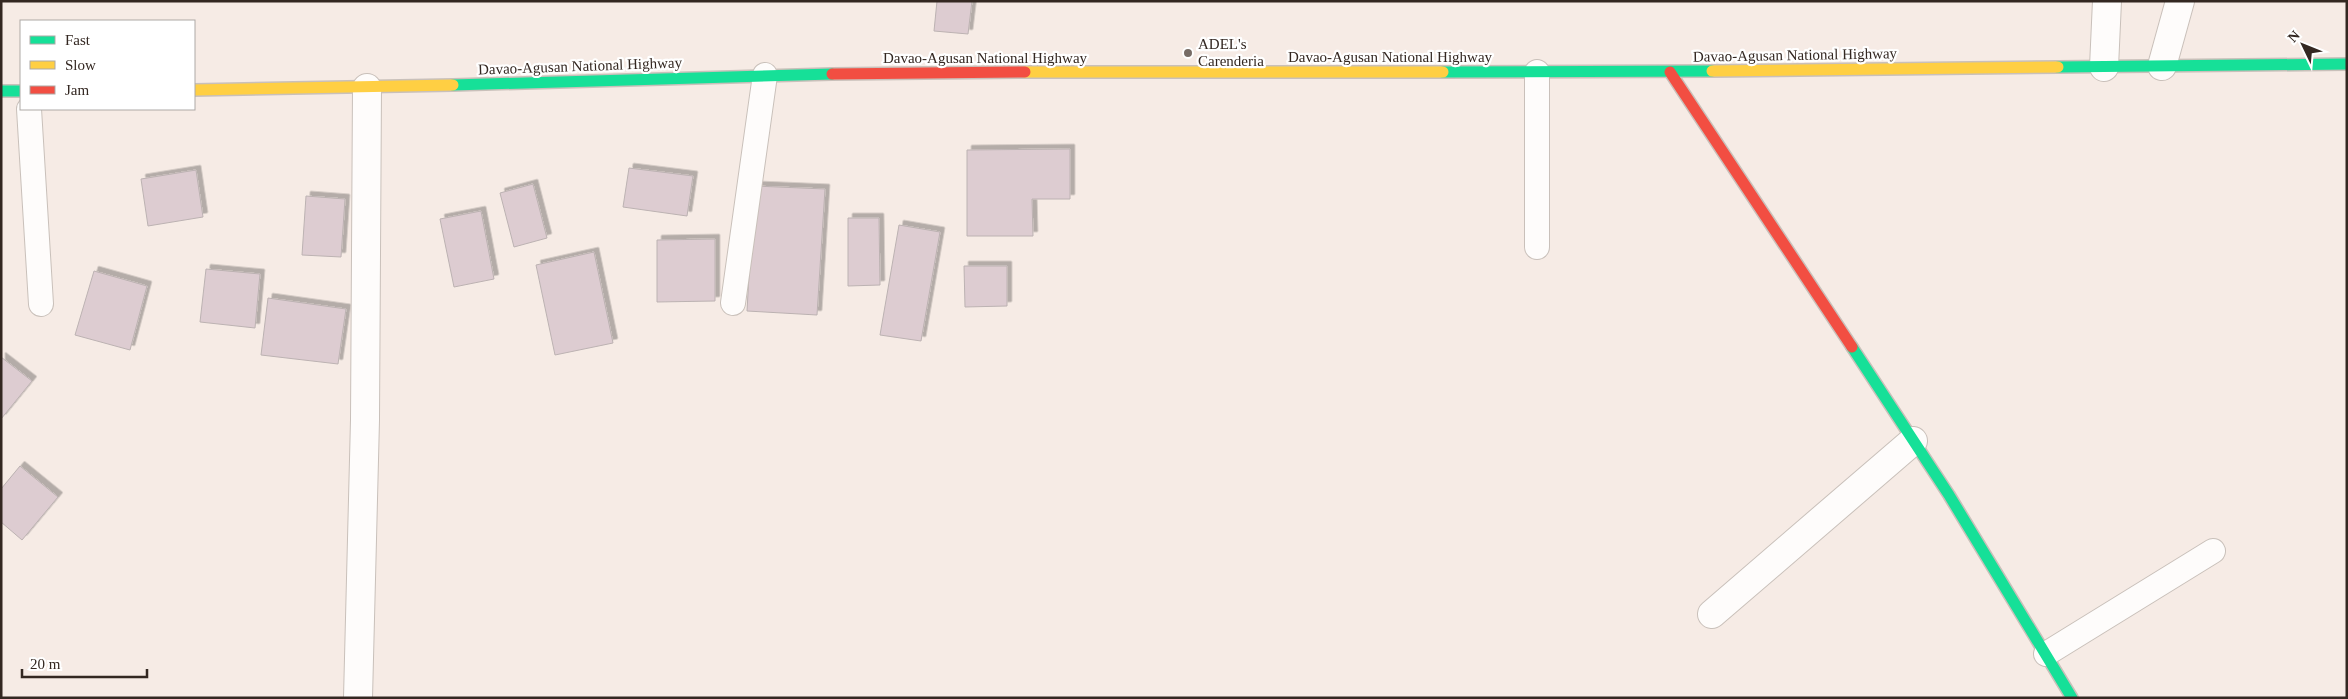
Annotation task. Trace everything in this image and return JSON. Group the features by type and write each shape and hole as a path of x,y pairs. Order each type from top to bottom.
{"main road":[{"name":"Davao-Agusan National Highway","path":"195,90 367,88 765,75 1004,72 1670,72 2347,64"},
{"path":"1670,72 1949,495 2072,698"},
{"path":"1,91 20,91"}],"street":[{"path":"2104,67 2107,1"},
{"path":"2162,66 2180,1"},
{"path":"358,698 364,420 367,88"},
{"path":"1712,614 1913,441"}],"lane":[{"path":"1537,72 1537,247"},
{"path":"733,303 765,75"},
{"path":"29,110 41,304"},
{"path":"2046,654 2213,551"}],"building":[{"path":"937,1 972,1 968,34 934,31"},
{"path":"1070,149 1070,199 1032,199 1033,236 967,236 967,150"},
{"path":"629,168 693,176 687,216 623,207"},
{"path":"196,170 203,217 148,226 141,179"},
{"path":"533,184 547,238 514,247 500,193"},
{"path":"754,186 825,189 817,315 747,311"},
{"path":"306,196 345,199 341,257 302,255"},
{"path":"481,211 494,279 454,287 440,219"},
{"path":"848,218 879,218 880,285 848,286"},
{"path":"899,225 940,232 921,341 880,335"},
{"path":"715,239 715,301 657,302 657,240"},
{"path":"594,252 613,343 555,355 536,265"},
{"path":"964,266 1007,266 1007,306 965,307"},
{"path":"206,269 260,274 255,328 200,322"},
{"path":"94,271 147,286 130,350 75,335"},
{"path":"268,298 346,309 338,364 261,355"},
{"path":"1,357 32,381 1,419"},
{"path":"20,466 58,497 22,540 1,522 1,489"}],"traffic: fast":[{"path":"2058,67 2347,64"},
{"path":"1443,72 1712,71"},
{"path":"453,85 832,74"},
{"path":"1,91 20,91"},
{"path":"1852,347 1949,495 2072,698"}],"traffic: slow":[{"path":"1712,71 2058,67"},
{"path":"1025,72 1443,72"},
{"path":"195,90 453,85"}],"traffic: jam":[{"path":"832,74 1025,72"},
{"path":"1670,72 1852,347"}],"place":[{"name":"ADEL's Carenderia","path":"1188,53"}]}
